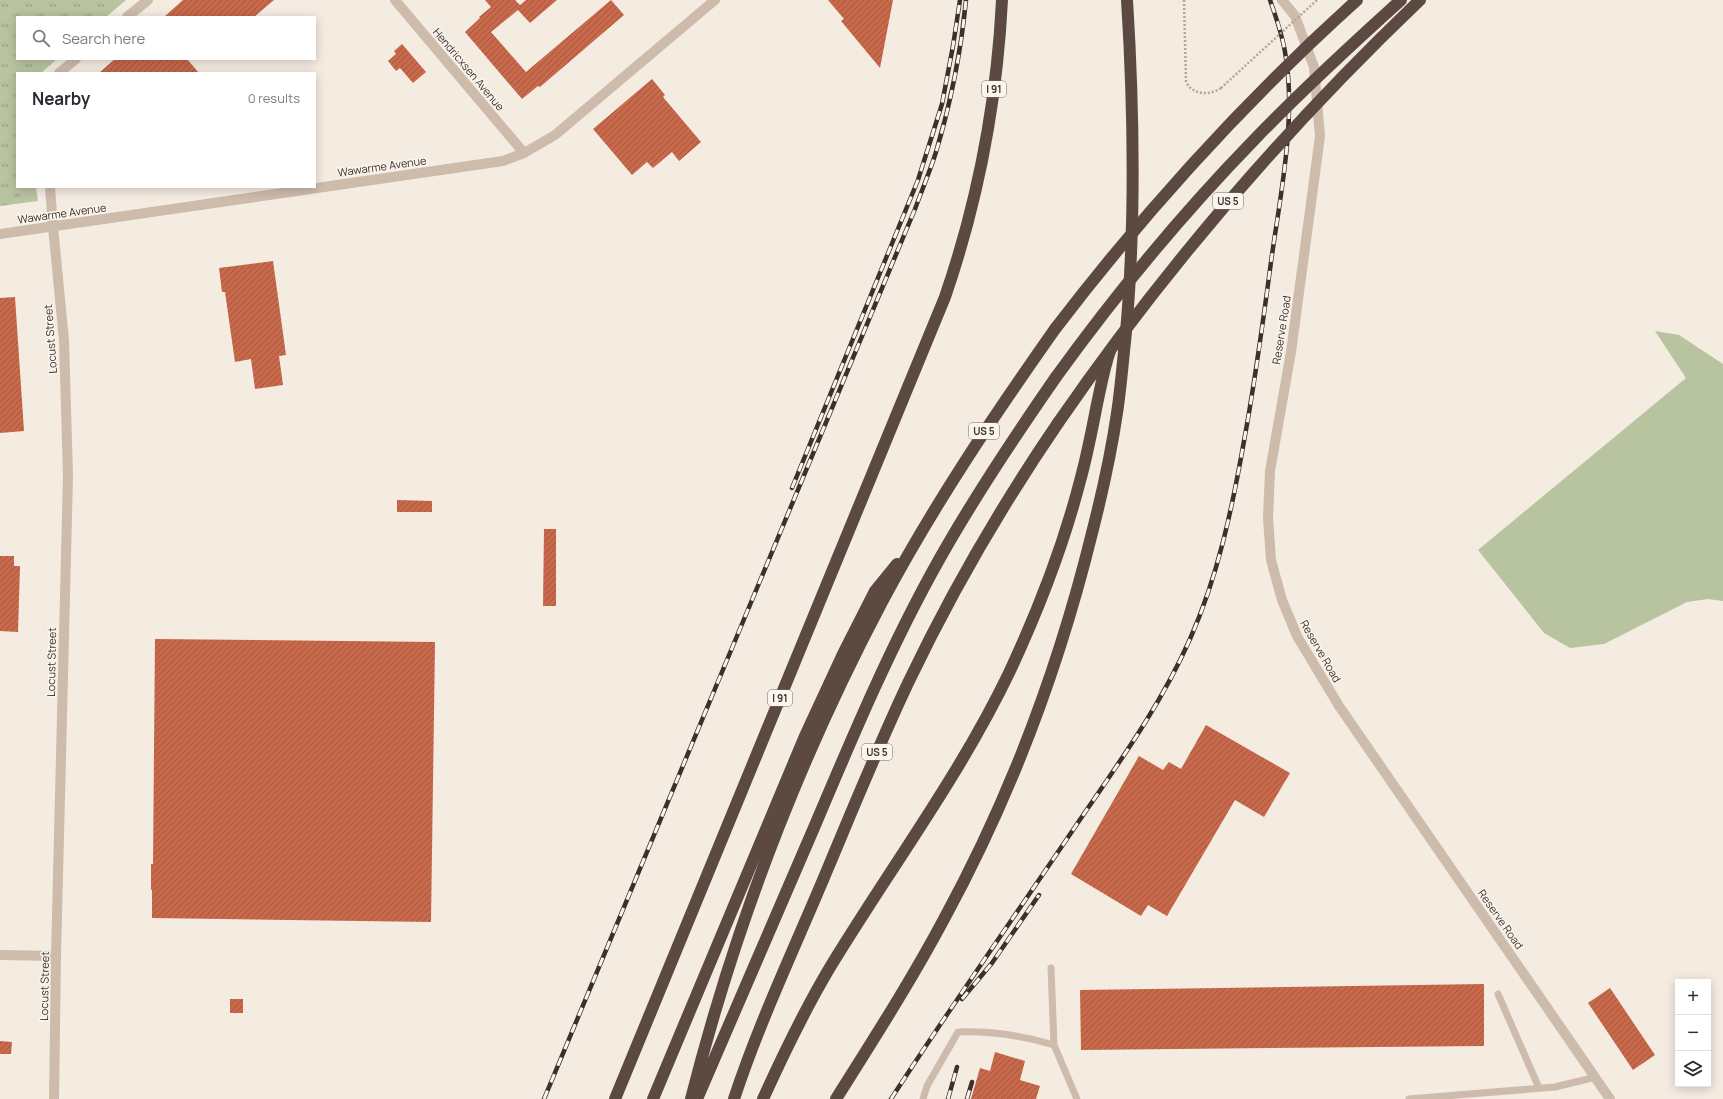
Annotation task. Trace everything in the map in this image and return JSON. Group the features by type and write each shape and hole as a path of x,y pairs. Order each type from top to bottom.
{"highway":[{"name":"I 91","path":"615,1099 945,296 963,241 983,160 994,92 1002,0"},
{"path":"836,1099 894,1006 944,920 982,846 1014,772 1055,664 1074,602 1098,510 1118,411 1127,318 1131,264 1134,156 1128,0"},
{"name":"US 5","path":"691,1099 733,955 780,823 808,756 837,693 883,600 919,537 989,424 1055,329 1134,230 1204,150 1279,72 1356,0"},
{"path":"697,1099 874,687 936,565 985,483 1056,377 1136,272 1222,174 1297,96 1400,0"},
{"name":"US 5","path":"734,1099 748,1058 777,987 908,682 941,616 1006,502 1058,423 1138,312 1231,198 1330,89 1420,0"},
{"path":"763,1099 817,990 954,773 1008,675 1038,607 1068,523 1085,462 1102,382 1112,345 1127,318"},
{"path":"653,1099 768,820 826,689 875,591 919,537"}],"street":[{"path":"128,16 148,0"},
{"name":"Hendricxsen Avenue","path":"395,0 524,153"},
{"name":"Wawarme Avenue","path":"316,188 503,160 524,153 555,135 715,0"},
{"name":"Reserve Road","path":"1282,0 1295,16 1314,67 1320,136 1291,352 1270,471 1268,518 1271,560 1282,600 1297,636 1339,706 1610,1099"},
{"path":"60,72 75,60"},
{"name":"Locust Street","path":"50,188 64,340 68,476 56,956 54,1099"},
{"name":"Wawarme Avenue","path":"0,234 313,188"},
{"path":"0,955 56,956"}],"lane":[{"path":"1051,968 1054,1045 1077,1099"},
{"path":"1498,994 1539,1088"},
{"path":"923,1099 927,1086 958,1032 988,1031 1030,1038 1054,1045"},
{"path":"1409,1099 1556,1087 1596,1077"}],"path":[{"path":"1184,0 1186,82 1192,89 1204,94 1215,92 1221,88 1317,0"}],"green space":[{"path":"0,0 126,0 107,16 16,16 16,60 56,60 42,72 16,72 16,188 36,188 38,201 0,206"},
{"path":"1655,331 1679,335 1723,364 1723,601 1708,599 1687,602 1604,644 1570,648 1544,633 1478,550 1686,378"}],"building":[{"path":"183,0 274,0 255,16 165,16"},
{"path":"485,0 515,0 520,5 526,0 557,0 530,23 518,10 491,32 526,72 611,0 624,15 540,87 538,86 522,99 465,32 491,7"},
{"path":"828,0 893,0 880,68 841,21 844,19"},
{"path":"402,44 426,72 413,83 400,68 396,71 388,61 396,54 394,51"},
{"path":"114,60 188,60 198,72 100,72"},
{"path":"652,79 665,95 663,97 701,142 679,161 672,152 653,168 647,162 632,175 593,129"},
{"path":"273,261 286,355 279,356 283,385 255,389 251,359 235,362 225,292 222,292 219,268"},
{"path":"15,297 24,431 0,433 0,298"},
{"path":"397,500 432,501 432,512 397,512"},
{"path":"544,529 556,529 556,606 543,606"},
{"path":"0,556 14,556 14,566 20,566 18,632 0,631"},
{"path":"155,639 435,642 431,922 152,918 151,864 153,864"},
{"path":"1206,725 1290,773 1264,817 1235,800 1167,916 1148,905 1141,916 1071,874 1139,756 1163,770 1169,762 1181,769"},
{"path":"1484,984 1484,1046 1081,1050 1080,990"},
{"path":"1610,988 1655,1055 1633,1070 1588,1003"},
{"path":"230,999 243,999 243,1013 230,1013"},
{"path":"0,1041 12,1042 11,1054 0,1054"},
{"path":"995,1052 1025,1061 1020,1080 1040,1086 1036,1099 971,1099 980,1068 990,1071"}],"railway":[{"path":"792,488 918,180 942,104 960,0"},
{"path":"544,1099 915,209 934,159 946,114 955,77 966,0"},
{"path":"891,1099 1138,734 1166,687 1190,639 1209,591 1229,517 1248,419 1259,352 1286,157 1289,103 1288,77 1282,39 1270,0"},
{"path":"962,999 992,963 1039,895"},
{"path":"948,1099 957,1067"},
{"path":"967,1099 972,1082"}]}
